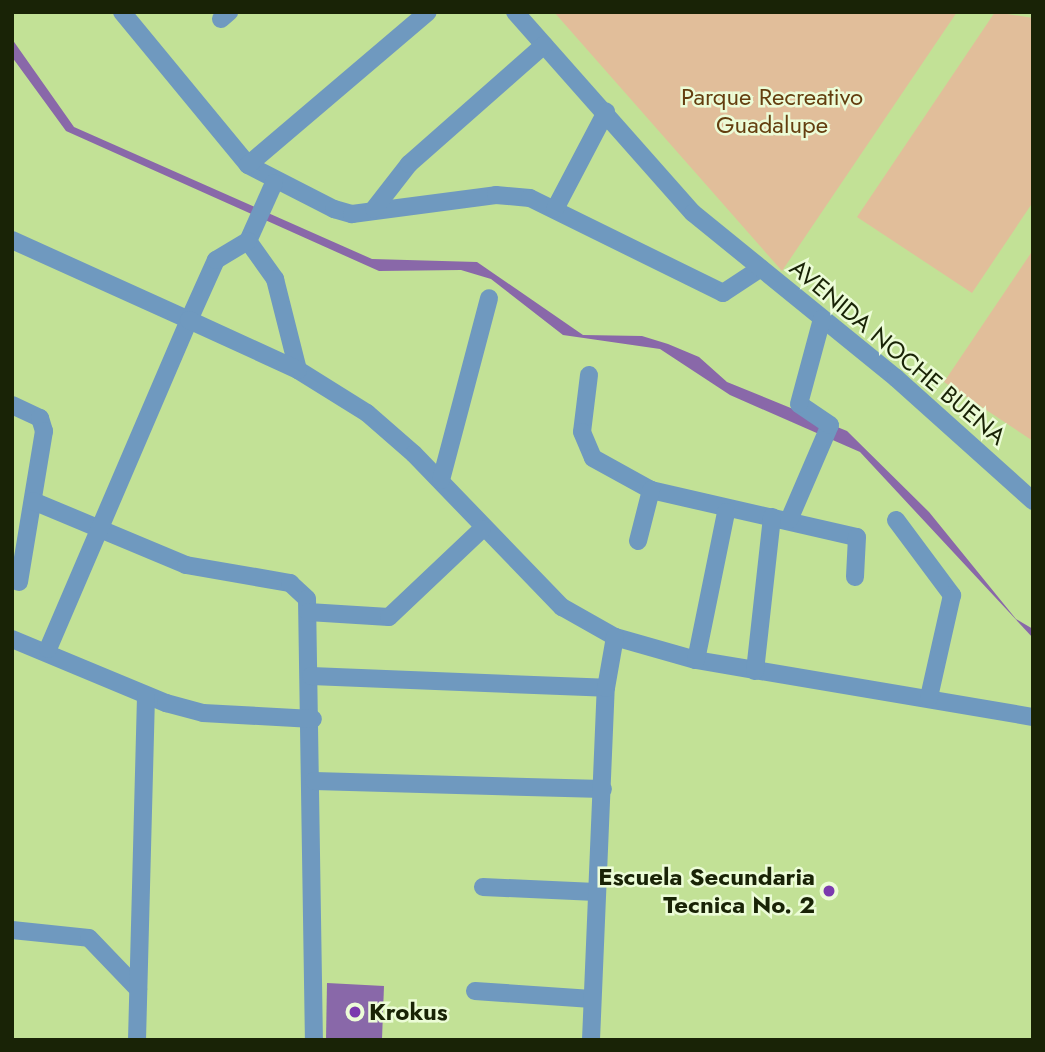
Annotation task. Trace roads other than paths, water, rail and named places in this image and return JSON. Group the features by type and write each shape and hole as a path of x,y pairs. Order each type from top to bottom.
{"street":[{"name":"AVENIDA NOCHE BUENA","path":"122,12 248,165 274,183 352,215 374,209 496,195 555,209 723,293 761,268 1033,501"},
{"path":"248,165 428,12"},
{"path":"515,12 607,112 693,213 761,268"},
{"path":"374,209 409,164 544,45"},
{"path":"555,209 607,112"},
{"path":"48,649 96,528 216,260 251,234 274,183"},
{"path":"251,234 275,279 298,370"},
{"path":"12,240 298,370 367,413 441,480 482,528 562,607 615,637 696,660 929,697 1033,717"},
{"path":"441,480 489,298"},
{"path":"755,671 780,519 827,432 799,404 822,319"},
{"path":"589,375 586,449 652,491 726,512 780,519 857,537 855,577"},
{"path":"12,405 44,425 19,582"},
{"path":"638,541 652,491"},
{"path":"33,500 208,573 290,583 307,599 314,781 314,1040"},
{"path":"696,660 726,512"},
{"path":"896,520 952,595 929,697"},
{"path":"308,612 389,617 482,528"},
{"path":"591,1040 606,688 615,637"},
{"path":"12,639 48,649 146,697 203,713 313,719"},
{"path":"311,676 606,688"},
{"path":"137,1040 146,697"},
{"path":"314,781 603,789"},
{"path":"483,887 596,892"},
{"path":"12,930 89,938 138,989"},
{"path":"475,991 592,999"}],"place":[{"name":"Escuela Secundaria Tecnica No. 2","path":"829,891"},
{"name":"Krokus","path":"355,1012"}],"park label":[{"name":"Parque Recreativo Guadalupe","path":"772,111"}]}
